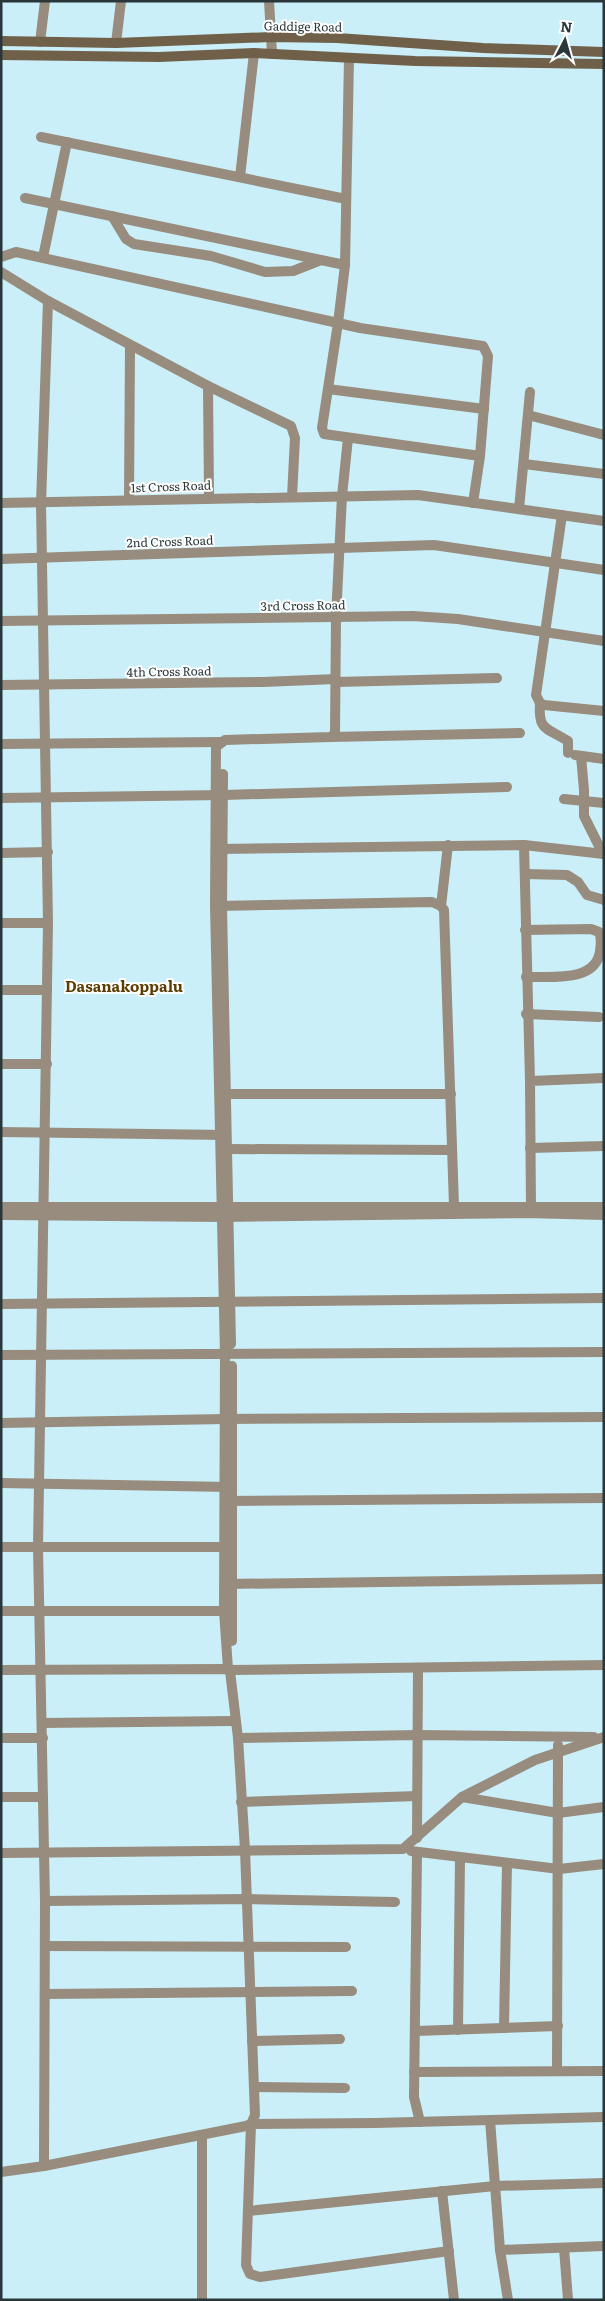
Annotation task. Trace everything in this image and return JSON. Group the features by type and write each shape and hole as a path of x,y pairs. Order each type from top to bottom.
{"main road":[{"name":"Gaddige Road","path":"1,41 116,43 271,37 337,38 483,48 604,52"},
{"path":"1,55 159,57 254,53 349,58 604,64"}],"street":[{"path":"40,42 45,1"},
{"path":"116,43 120,1"},
{"path":"269,1 272,54"},
{"path":"240,177 254,53"},
{"path":"349,58 344,265 338,322 322,431 328,435 480,456"},
{"path":"41,137 346,199"},
{"path":"43,257 67,142"},
{"path":"25,198 344,265"},
{"path":"112,216 126,239 134,244 211,256 265,272 293,271 322,260"},
{"path":"1,257 16,252 360,328 483,346 488,352 480,456 473,503"},
{"path":"1,272 48,301 208,386 291,426 295,438 292,497"},
{"path":"44,2166 46,1994 43,1738 38,1547 48,923 48,852 45,799 45,620 41,503 48,301"},
{"path":"129,500 130,344"},
{"path":"208,386 209,497"},
{"path":"328,389 484,409"},
{"path":"519,509 530,392"},
{"path":"528,415 604,435"},
{"path":"331,737 334,733 336,618 342,496 348,438"},
{"path":"524,464 604,474"},
{"name":"1st Cross Road","path":"1,503 209,497 418,495 604,521"},
{"path":"562,515 536,692 540,702 539,720 544,727 568,741 566,753 604,759"},
{"name":"2nd Cross Road","path":"1,559 434,545 604,570"},
{"name":"3rd Cross Road","path":"1,621 413,616 458,619 544,634 604,641"},
{"name":"4th Cross Road","path":"1,685 497,678"},
{"path":"540,702 604,711"},
{"path":"1,744 219,743 227,740 520,733"},
{"path":"219,743 216,747 220,796 219,906 229,1419 226,1653 234,1721 238,1738 245,1850 255,2116 251,2124 246,2265 250,2274 260,2277 449,2251"},
{"path":"581,756 584,816 604,854"},
{"path":"1,798 220,796 507,787"},
{"path":"564,799 604,803"},
{"path":"441,906 448,845"},
{"path":"219,849 524,845 604,854"},
{"path":"524,845 531,1209"},
{"path":"1,853 48,852"},
{"path":"524,874 567,875 578,882 587,895 604,900"},
{"path":"219,906 432,902 441,906 444,910 454,1206"},
{"path":"1,923 48,923"},
{"path":"525,930 595,930 601,935 601,959 590,970 580,974 526,977"},
{"path":"1,990 47,990"},
{"path":"526,1014 599,1017"},
{"path":"1,1064 47,1064"},
{"path":"530,1081 604,1078"},
{"path":"224,1094 451,1094"},
{"path":"1,1132 224,1135"},
{"path":"224,1135 227,1149 226,1212"},
{"path":"530,1148 604,1146"},
{"path":"227,1149 452,1150"},
{"path":"226,1212 454,1206 531,1209 604,1215"},
{"path":"1,1207 44,1212"},
{"path":"1,1215 44,1212 226,1212 604,1207"},
{"path":"1,1304 604,1298"},
{"path":"1,1355 604,1352"},
{"path":"1,1423 40,1424 229,1419 604,1417"},
{"path":"1,1483 228,1487"},
{"path":"228,1501 604,1498"},
{"path":"1,1546 228,1547"},
{"path":"228,1584 604,1579"},
{"path":"1,1611 228,1611"},
{"path":"1,1670 228,1666 418,1668 604,1665"},
{"path":"417,1838 418,1668"},
{"path":"42,1723 234,1721"},
{"path":"238,1738 418,1735 604,1737"},
{"path":"557,1736 559,1869 557,2071"},
{"path":"403,1849 462,1797 558,1751 604,1737"},
{"path":"1,1738 43,1738"},
{"path":"1,1797 43,1796"},
{"path":"242,1802 417,1796"},
{"path":"462,1797 558,1813 604,1807"},
{"path":"1,1853 403,1849 417,1853 559,1869 604,1864"},
{"path":"417,1853 414,2097 420,2122"},
{"path":"458,2030 460,1858"},
{"path":"504,2028 507,1863"},
{"path":"45,1902 247,1899 395,1902"},
{"path":"45,1946 346,1947"},
{"path":"46,1994 352,1991"},
{"path":"416,2031 558,2026"},
{"path":"252,2041 340,2039"},
{"path":"414,2072 604,2071"},
{"path":"254,2087 345,2088"},
{"path":"1,2172 44,2166 251,2124 604,2117"},
{"path":"490,2120 500,2250 508,2300"},
{"path":"202,2135 202,2300"},
{"path":"248,2211 495,2186 604,2183"},
{"path":"442,2191 454,2300"},
{"path":"500,2250 604,2246"},
{"path":"564,2248 568,2300"}],"district":[{"name":"Dasanakoppalu","path":"124,985"}]}
